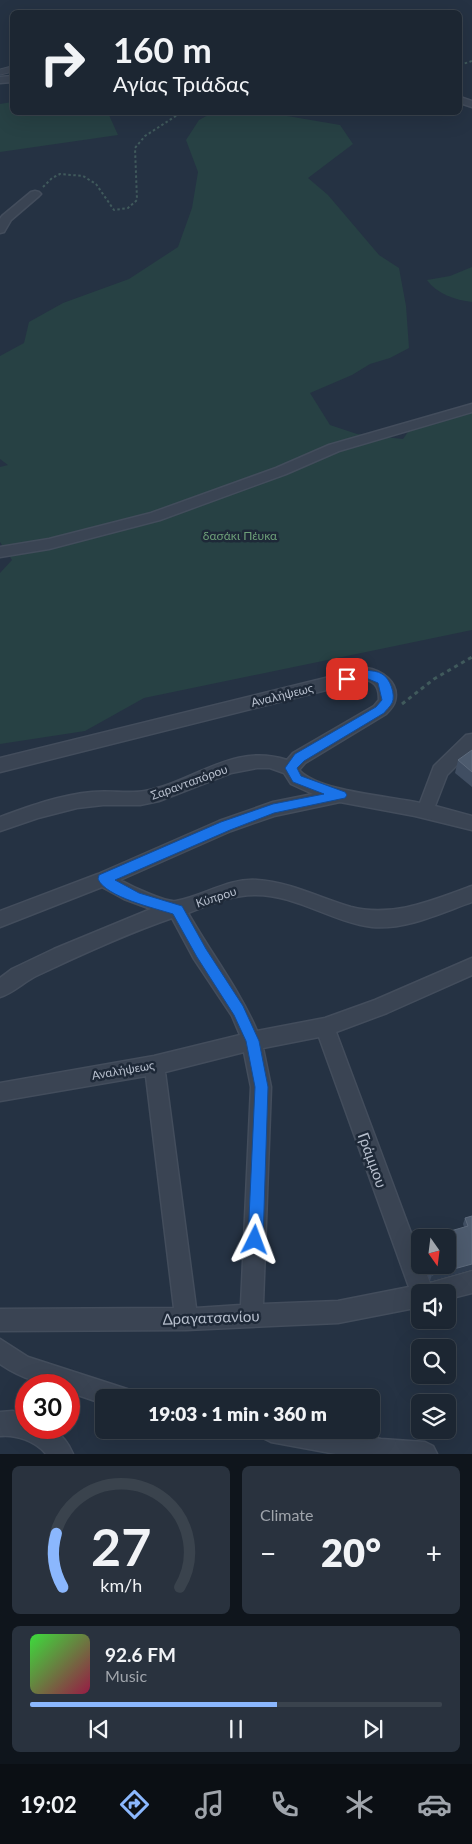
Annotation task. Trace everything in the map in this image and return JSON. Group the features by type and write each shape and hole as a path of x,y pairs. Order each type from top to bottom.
{"street":[{"path":"0,230 11,212 35,194"},
{"path":"0,552 49,544 155,517 281,471 334,448 472,408"},
{"name":"Αναλήψεως","path":"0,765 366,674 378,677 383,681 386,688 388,701 380,710"},
{"path":"380,710 300,758 290,768 297,779 341,795 425,811 472,823"},
{"path":"425,811 440,771 472,740"},
{"name":"Σαρανταπόρου","path":"0,824 33,812 82,801 103,798 125,800 146,797 234,766 258,760 290,768"},
{"path":"0,919 104,879 225,826 273,809 341,795"},
{"path":"104,879 121,891 177,910 239,1011 252,1041 262,1087 252,1316"},
{"name":"Κύπρου","path":"0,989 19,975 61,955 149,918 235,889 255,887 278,890 344,913 374,919 413,915 472,894"},
{"name":"Αναλήψεως","path":"0,1092 154,1065 252,1041 325,1026 380,1008 472,966"},
{"name":"Γράμμου","path":"325,1026 419,1284"},
{"path":"154,1065 186,1319"},
{"path":"456,1286 472,1282"},
{"name":"Δραγατσανίου","path":"0,1320 186,1319 338,1312 411,1298"},
{"path":"0,1350 22,1366 95,1389"},
{"path":"0,1424 12,1423 50,1440 61,1454"},
{"path":"318,1439 381,1451 425,1454"}],"path":[{"path":"35,194 54,176 68,174 86,176 96,183 104,200 114,210 128,208 138,200 135,184 135,148 145,136 177,115"},
{"path":"380,710 398,706 434,679 472,657"}],"green space":[{"path":"10,102 10,115 109,115 118,135 0,152 0,104"},
{"name":"δασάκι Πέυκα","path":"208,115 282,115 340,125 353,144 308,178 328,195 379,255 399,268 406,306 409,348 390,358 370,364 352,375 310,393 330,425 357,434 403,439 415,422 472,404 472,630 144,698 85,731 0,744 0,573 12,560 0,542 0,467 8,465 0,459 0,356 24,343 29,322 63,303 129,279 178,247 192,208 198,172 186,140 199,120"},
{"path":"472,267 472,302 447,296 427,280 450,276"}],"building":[{"path":"472,750 472,772 458,760"},
{"path":"472,1216 472,1264 456,1268 456,1229 468,1226 465,1218"}],"route":[{"path":"255,1240 262,1087 252,1041 239,1011 177,910 121,891 104,879 225,826 273,809 341,795 297,779 290,768 293,762 380,710 388,701 386,688 383,681 378,677 366,674 347,679"}]}
